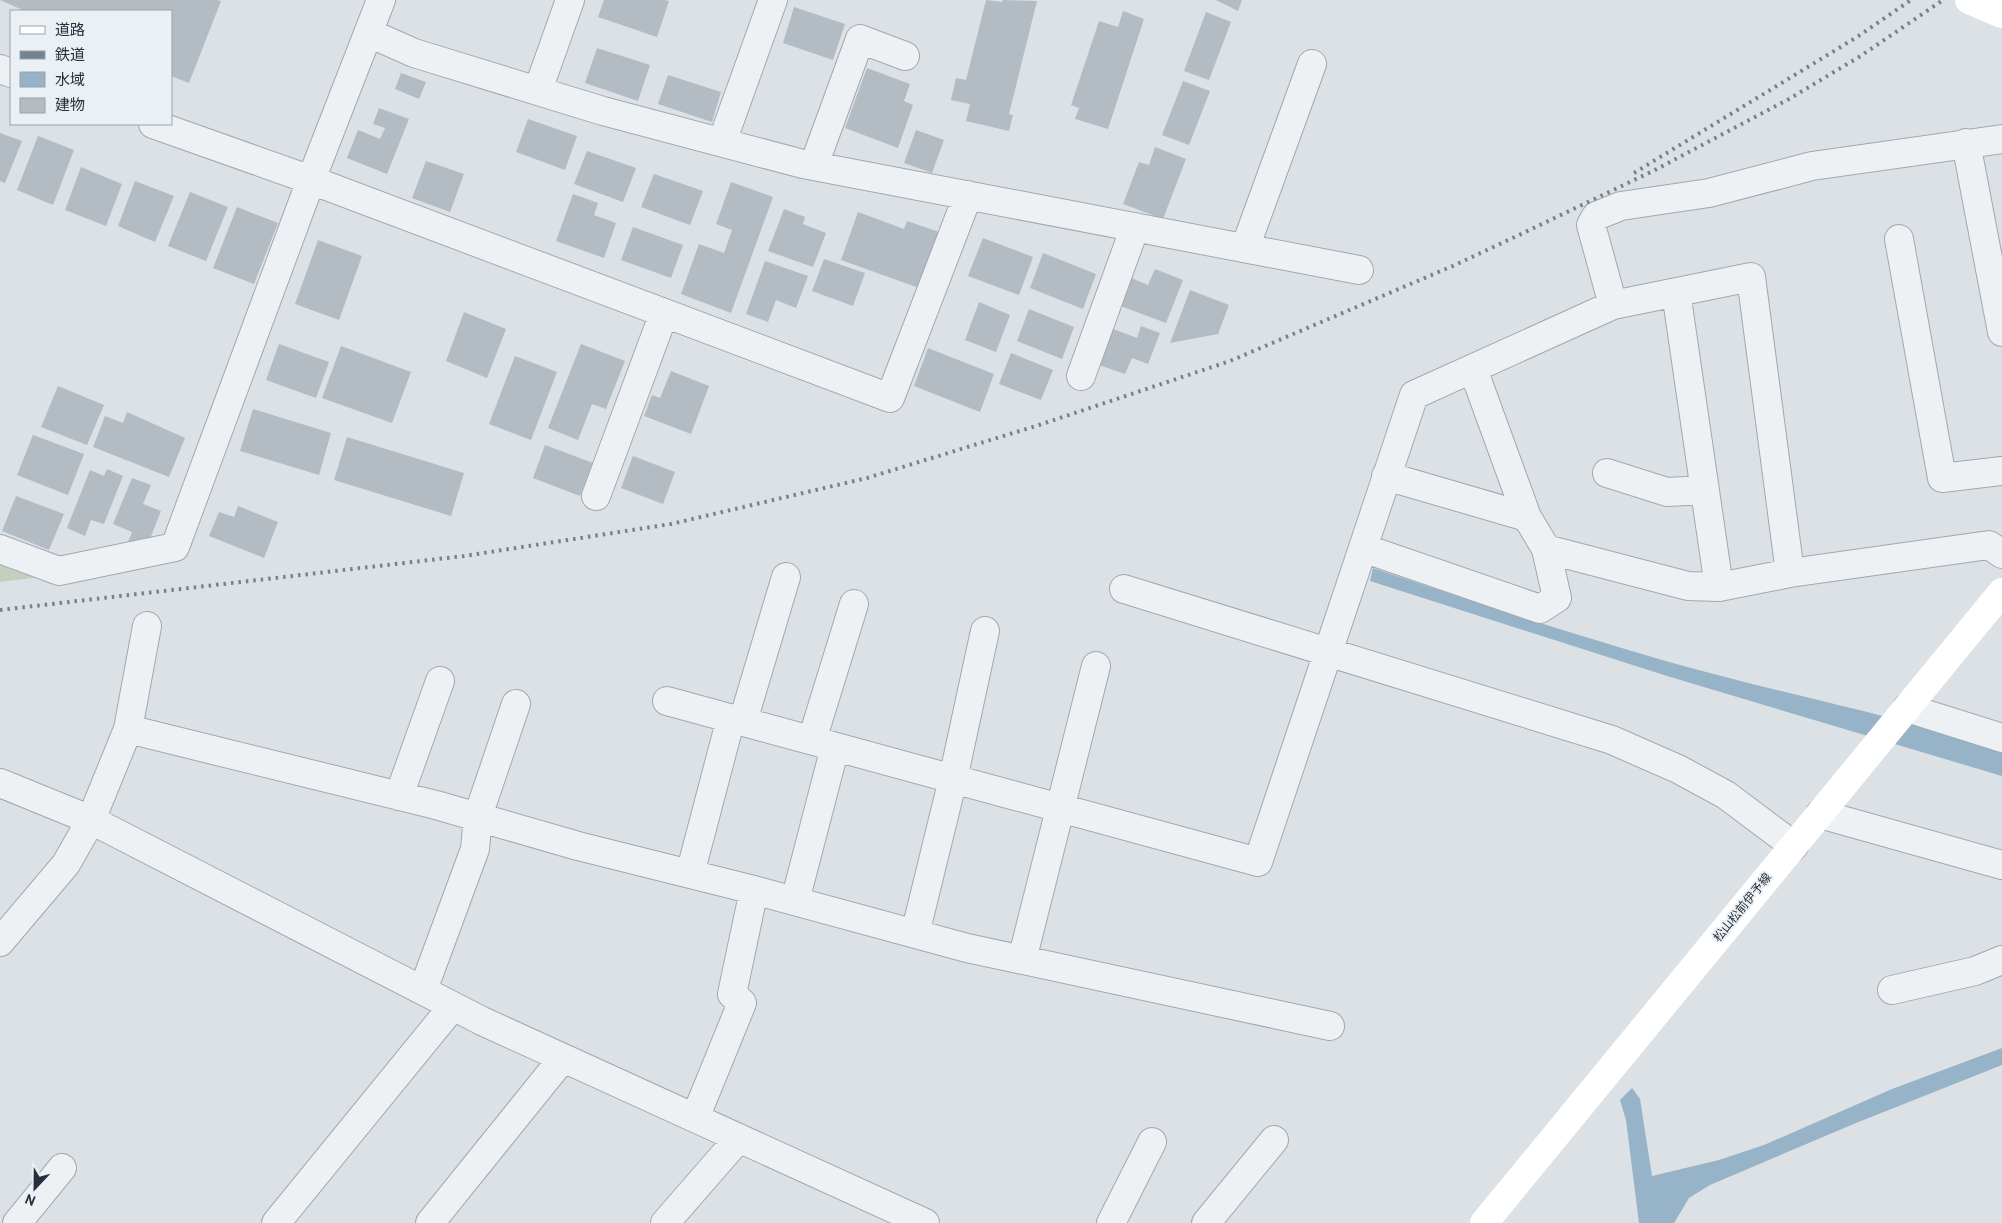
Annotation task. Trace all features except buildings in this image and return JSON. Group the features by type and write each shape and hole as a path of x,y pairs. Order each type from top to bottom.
{"main road":[{"path":"1969,0 2002,14"},
{"name":"松山松前伊予線","path":"1484,1223 2002,592"}],"street":[{"path":"0,549 59,571 175,547 311,180 382,0"},
{"path":"538,90 570,0"},
{"path":"722,142 773,0"},
{"path":"369,33 414,53 603,111 814,165 1359,270"},
{"path":"814,165 860,39 905,56"},
{"path":"1245,248 1312,64"},
{"path":"157,125 311,180 890,398 968,195"},
{"path":"1613,305 1591,225 1596,216 1621,206 1709,193 1812,166 2002,138"},
{"path":"1966,143 2002,332"},
{"path":"1081,376 1135,228"},
{"path":"1899,239 1942,478 2002,471"},
{"path":"667,701 1258,862 1414,395 1613,305 1751,277 1790,573"},
{"path":"1676,292 1719,587"},
{"path":"596,496 664,313"},
{"path":"1363,548 1540,609 1558,598 1546,549 1527,517 1473,369"},
{"path":"1607,473 1667,492 1705,490"},
{"path":"1386,476 1527,517"},
{"path":"1546,549 1688,586 1719,587 1790,573 1990,545 2002,554"},
{"path":"690,874 737,720 786,577"},
{"path":"1124,588 1612,740 1678,768 1726,795 1794,846"},
{"path":"795,902 823,744 854,604"},
{"path":"0,942 66,864 91,820 128,729 146,626"},
{"path":"915,934 953,779 985,631"},
{"path":"1022,960 1062,809 1096,666"},
{"path":"399,796 440,681"},
{"path":"423,990 475,849 478,816 516,704"},
{"path":"1907,708 2002,738"},
{"path":"128,729 478,816 578,846 754,890 915,934 1022,960 1330,1026"},
{"path":"0,783 91,820 453,1006 925,1223"},
{"path":"1820,814 2002,865"},
{"path":"695,1118 742,1003 732,994 754,890"},
{"path":"1892,990 1975,971 2002,960"},
{"path":"276,1223 453,1006"},
{"path":"430,1223 563,1058"},
{"path":"665,1223 738,1138"},
{"path":"1206,1223 1274,1140"},
{"path":"1111,1223 1152,1142"},
{"path":"17,1223 62,1168"}],"green space":[{"path":"0,558 50,576 0,582"}],"water":[{"path":"1373,568 1594,640 1669,662 1919,725 2002,749 2002,776 1667,676 1370,581"},
{"path":"2002,1048 2002,1065 1856,1123 1710,1185 1689,1198 1674,1223 1639,1223 1626,1120 1620,1100 1632,1088 1640,1099 1652,1176 1719,1160 1764,1145 1892,1089"}],"railway":[{"path":"1634,173 1857,37 1911,0"},
{"path":"0,610 464,556 671,524 867,478 1039,425 1230,361 1455,265 1519,235 1653,171 1789,99 1859,57 1943,0"}]}
